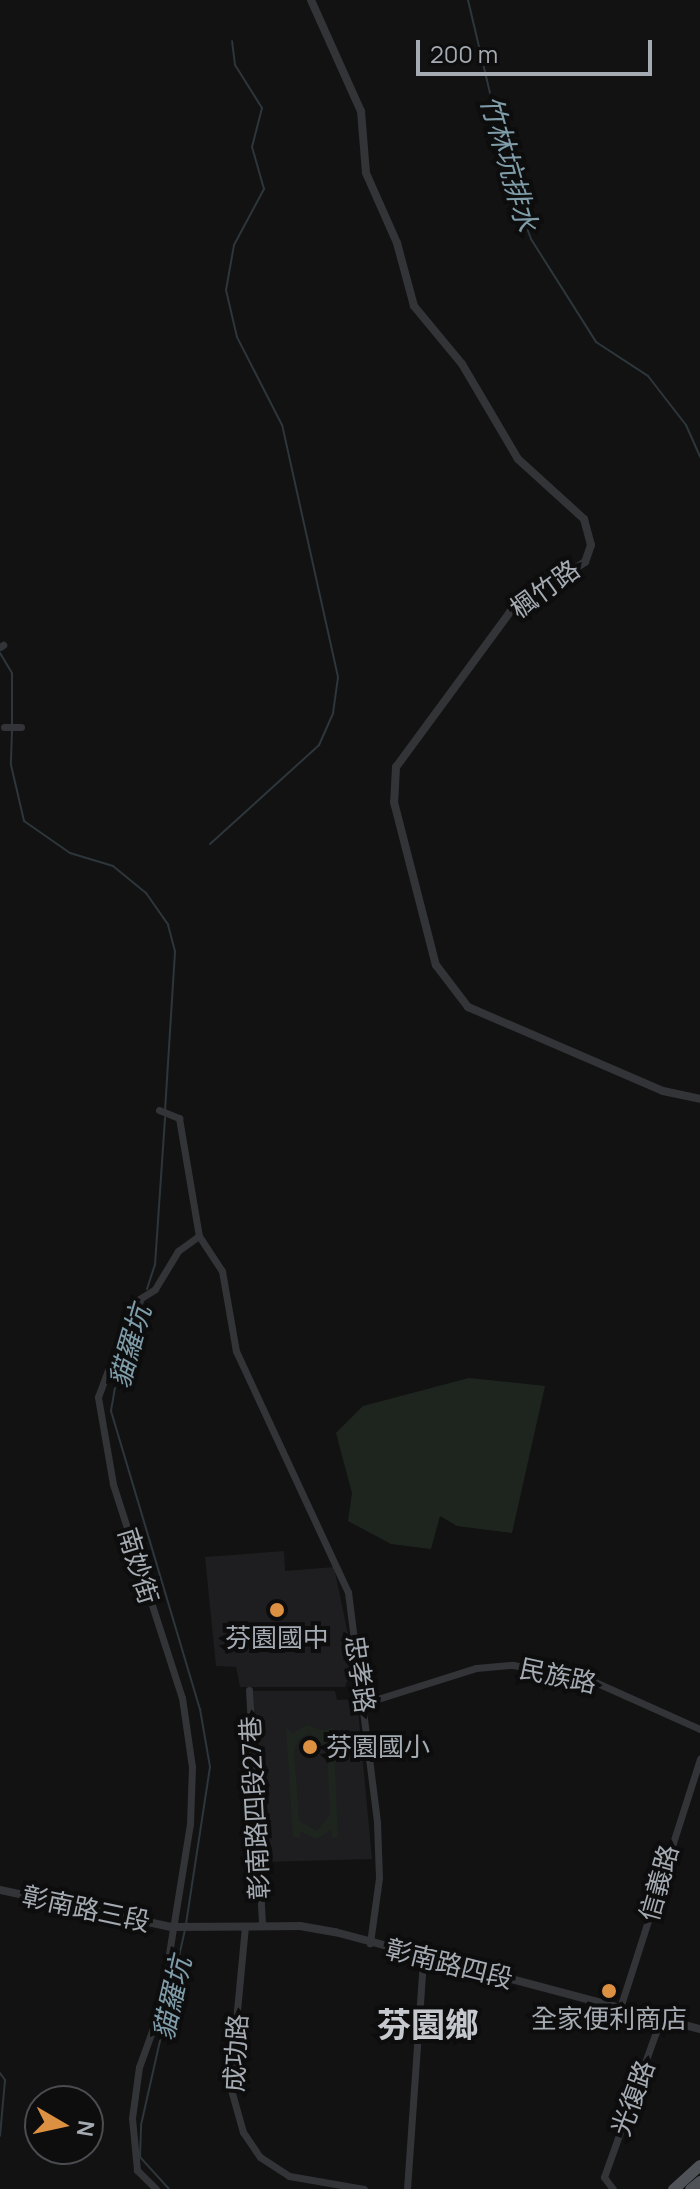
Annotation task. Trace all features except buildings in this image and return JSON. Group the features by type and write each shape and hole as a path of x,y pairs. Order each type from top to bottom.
{"main road":[{"path":"673,2189 700,2165"},
{"path":"690,2189 700,2181"}],"street":[{"name":"楓竹路","path":"311,0 361,111 366,173 397,243 414,306 462,364 518,459 584,519 591,545 585,562 529,594 510,612 396,767 394,802 436,965 468,1007 663,1091 700,1099"},
{"path":"4,727 21,727"},
{"path":"159,1110 174,1117 199,1236"},
{"name":"忠孝路","path":"199,1236 222,1271 236,1351 271,1422 294,1483 348,1592 365,1703 379,1868 370,1943"},
{"name":"南妙街","path":"156,2189 137,2170 132,2118 139,2067 160,2009 190,1824 189,1738 178,1684 113,1484 98,1397 133,1303 155,1289 178,1251 199,1236"},
{"name":"民族路","path":"365,1703 476,1668 513,1665 586,1678 700,1729"},
{"name":"彰南路四段27巷","path":"249,1690 262,1926"},
{"name":"信義路","path":"620,2008 700,1759"},
{"name":"彰南路三段","path":"0,1890 171,1927 195,1927"},
{"name":"成功路","path":"245,1926 230,2086 243,2132 260,2157 289,2176 364,2189"},
{"name":"彰南路四段","path":"195,1927 300,1926 700,2029"},
{"path":"407,2189 423,1958"},
{"name":"光復路","path":"613,2189 604,2177 661,2018"}],"shaded area":[{"path":"469,1378 545,1386 512,1533 457,1526 440,1516 431,1549 391,1544 348,1521 352,1493 336,1433 363,1406"},
{"name":"芬園國中","path":"284,1551 285,1571 334,1567 354,1663 345,1687 240,1687 236,1667 216,1666 205,1557"},
{"name":"芬園國小","path":"253,1691 335,1691 337,1700 357,1699 372,1859 262,1862"},
{"path":"307,1725 324,1731 333,1727 338,1837 332,1837 331,1830 317,1839 300,1831 300,1837 293,1837 286,1727 292,1734","holes":["310,1733 327,1748 330,1815 317,1831 299,1821 294,1750 299,1739"]}],"waterway":[{"name":"竹林坑排水","path":"468,0 513,191 531,239 596,342 648,376 686,425 700,457"},
{"path":"210,844 319,745 333,713 338,677 282,425 237,337 226,290 234,245 264,189 252,147 262,108 235,65 232,41"},
{"name":"貓羅坑","path":"0,653 12,673 12,725"},
{"name":"貓羅坑","path":"12,731 11,765 24,821 70,853 113,866 146,893 168,925 175,952 165,1111"},
{"name":"貓羅坑","path":"147,1289 155,1265 165,1117"},
{"name":"貓羅坑","path":"144,1299 119,1364 111,1411 200,1709 210,1767 186,1924"},
{"name":"貓羅坑","path":"169,2189 140,2157 141,2125 185,1930"},
{"path":"0,2073 5,2080 0,2136"}],"place":[{"name":"芬園國中","path":"277,1610"},
{"name":"芬園國小","path":"310,1747"},
{"name":"全家便利商店","path":"609,1991"}],"district":[{"name":"芬園鄉","path":"428,2025"}]}
